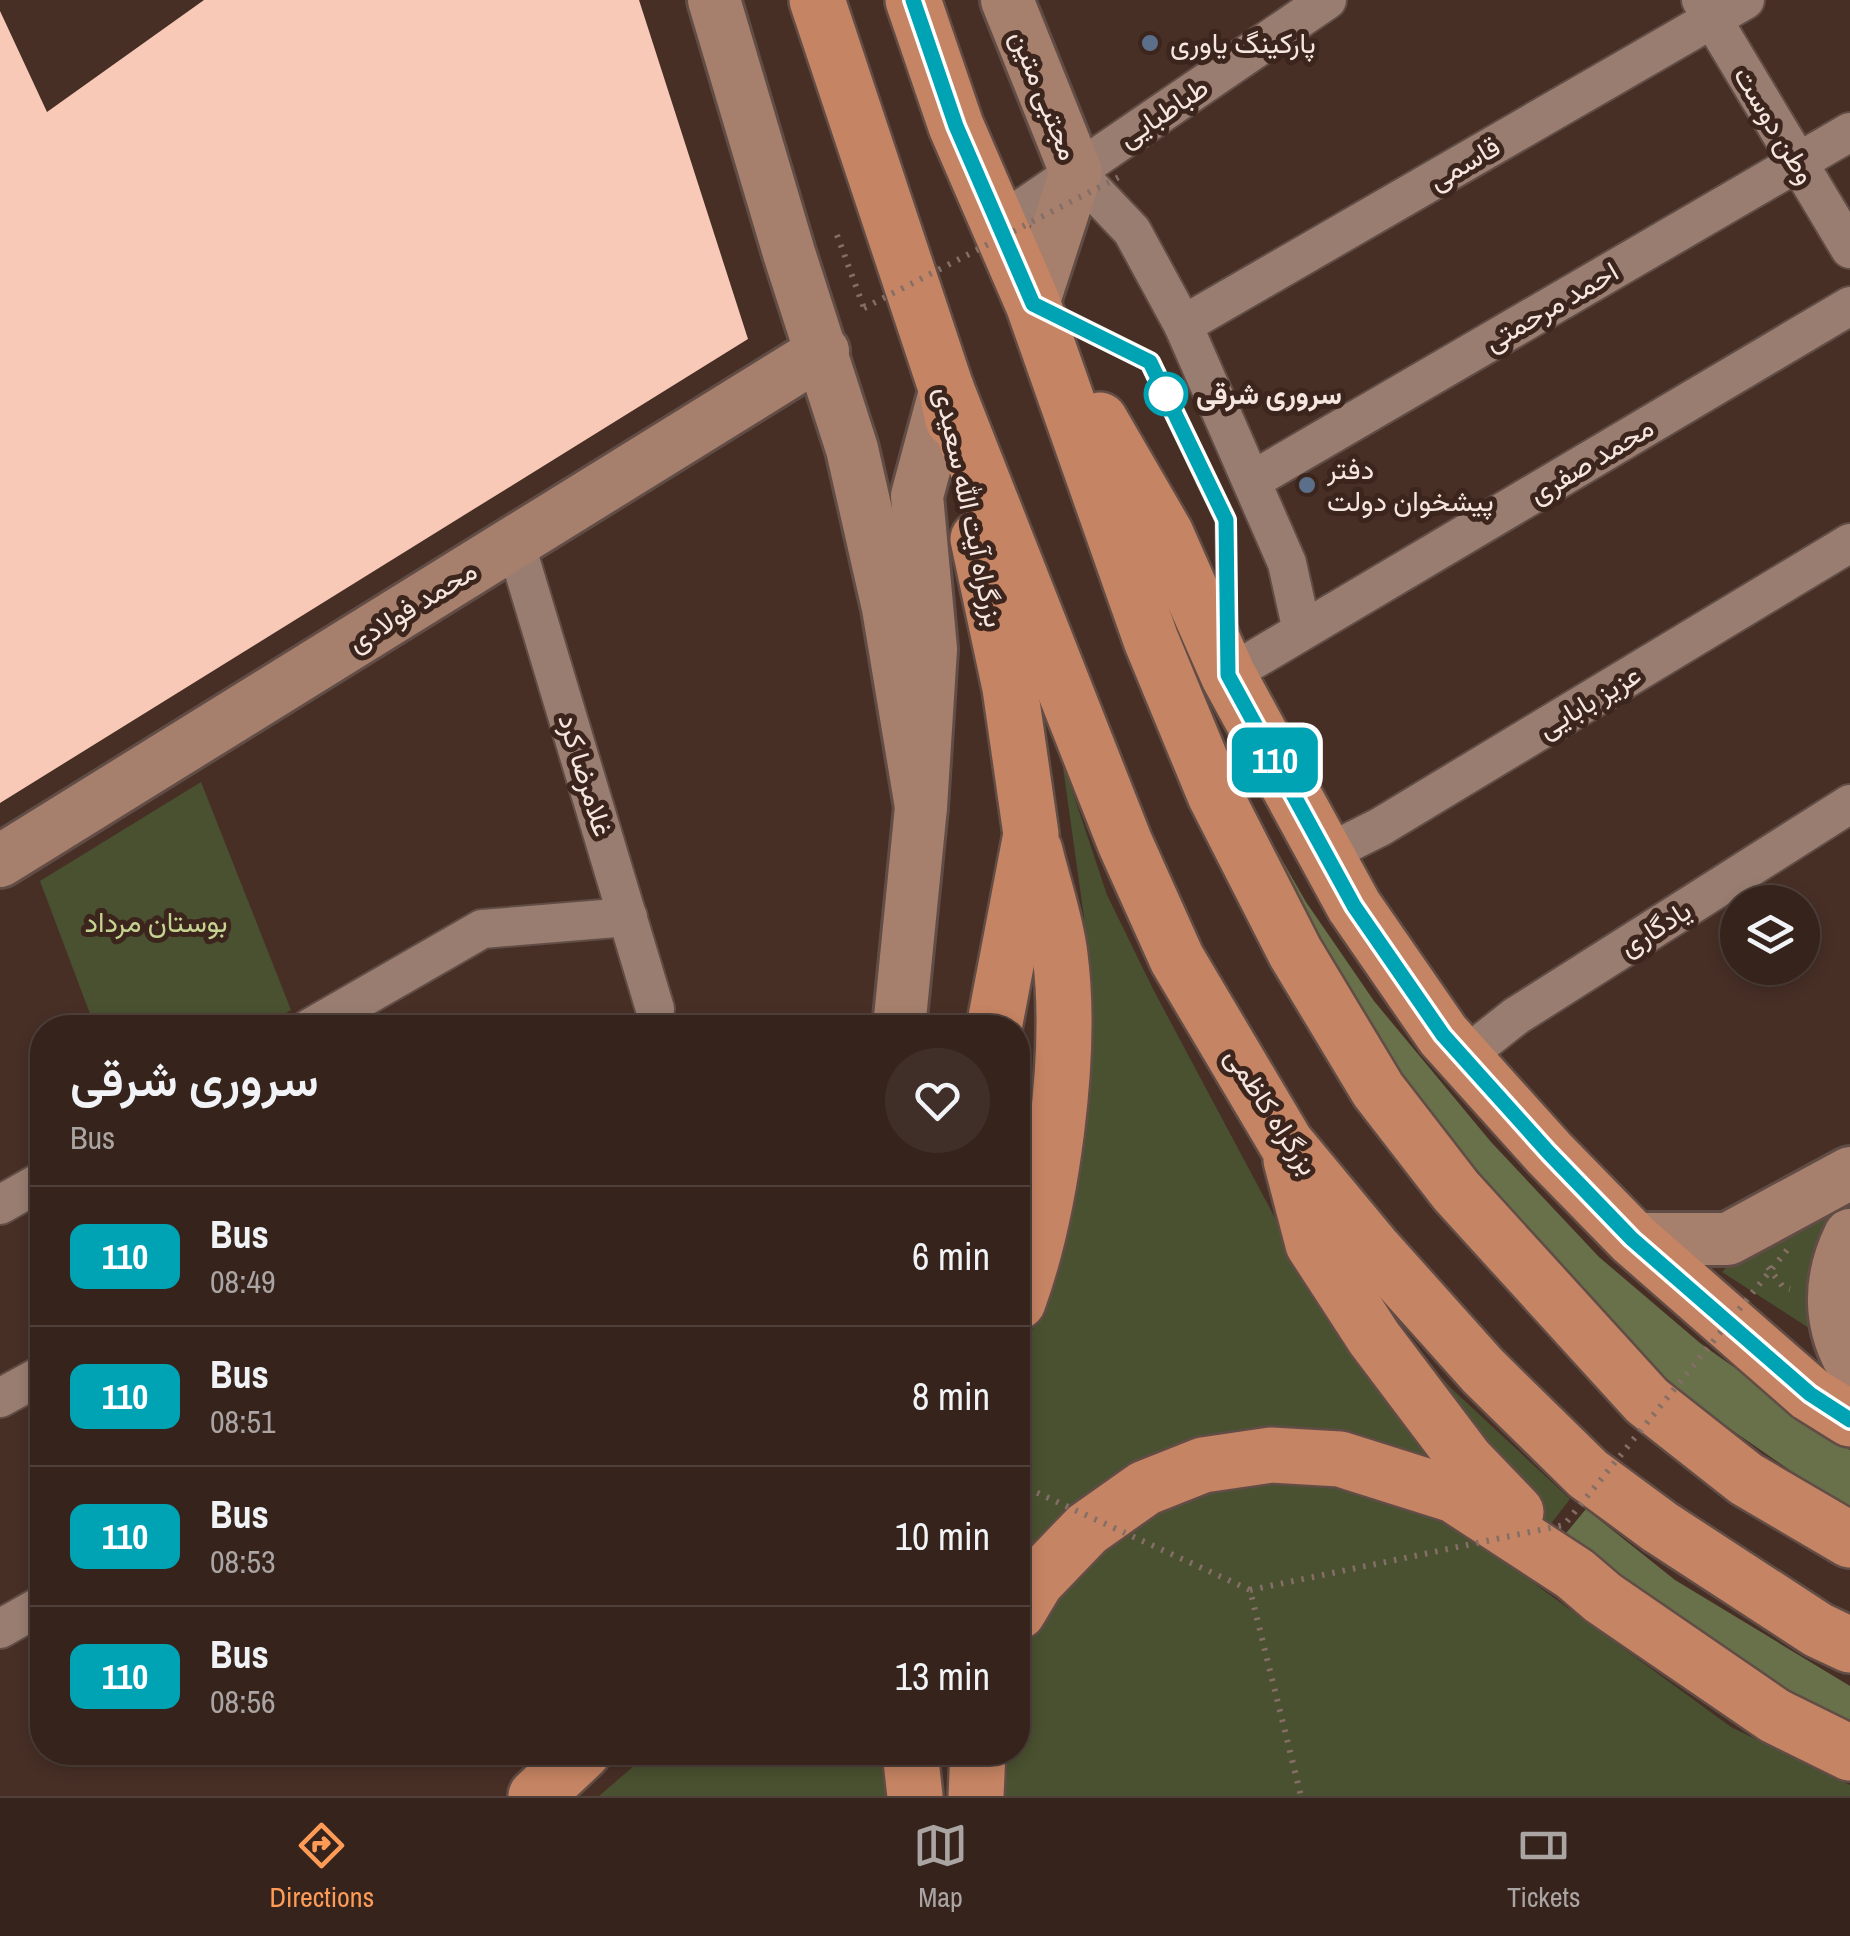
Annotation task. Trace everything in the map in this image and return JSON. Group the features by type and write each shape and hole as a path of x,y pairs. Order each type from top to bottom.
{"highway":[{"name":"بزرگراه آیت الله سعیدی","path":"818,0 946,388 1010,688 1031,834 996,1015"},
{"path":"912,0 956,126 1033,304 1151,640 1216,794 1295,952 1378,1090 1456,1191 1647,1401 1746,1479 1850,1540"},
{"path":"1033,304 1166,534 1228,675 1326,854 1365,922 1443,1035 1632,1239 1810,1394 1850,1420"},
{"name":"بزرگراه کاظمی","path":"946,388 1125,843 1177,959 1286,1143 1482,1371 1588,1474 1660,1528 1818,1630 1850,1645"},
{"path":"1030,1268 1064,1060 1060,954 1031,834"},
{"path":"1286,1143 1313,1244 1374,1338 1466,1460 1603,1598 1775,1716 1850,1754"},
{"path":"1030,1592 1087,1529 1144,1488 1203,1465 1271,1456 1340,1459 1454,1495 1575,1574"},
{"path":"536,1796 569,1765"},
{"path":"911,1765 915,1796"},
{"path":"976,1796 977,1765"}],"street":[{"path":"714,0 852,449 888,608 921,808"},
{"name":"مجتبی متین","path":"1006,0 1098,174 1033,304"},
{"name":"طباطبایی","path":"999,224 1098,174 1327,0"},
{"name":"وطن دوست","path":"1719,6 1796,162 1850,248"},
{"name":"قاسمی","path":"1183,324 1719,6"},
{"name":"احمد مرحمتی","path":"1253,480 1850,132"},
{"path":"1098,174 1183,324 1253,480 1287,563 1302,630"},
{"name":"محمد صفری","path":"1228,675 1850,306"},
{"name":"محمد فولادی","path":"0,861 823,351"},
{"path":"901,1015 931,648 917,496 946,388"},
{"name":"غلامرضا کرد","path":"515,542 656,1009"},
{"name":"عزیز بابایی","path":"1326,854 1380,827 1850,543"},
{"name":"یادگاری","path":"1464,1058 1516,1016 1850,804"},
{"path":"333,1015 482,929 628,917"},
{"path":"1632,1239 1728,1240 1850,1172"},
{"path":"0,1205 30,1188"},
{"path":"1850,1235 1835,1276 1832,1300 1835,1324 1850,1361"},
{"path":"0,1398 30,1382"},
{"path":"0,1629 30,1612"}],"lane":[{"path":"1033,304 1150,362 1226,520 1228,675"}],"path":[{"path":"837,235 864,308 1098,174"},
{"path":"789,253 890,216"},
{"path":"1030,1489 1250,1590 1564,1526 1792,1244"},
{"path":"1250,1590 1301,1796"}],"green space":[{"path":"1160,597 1248,800 1306,902 1374,1001 1491,1142 1599,1257 1700,1343 1850,1450 1850,1512 1667,1385 1563,1291 1329,993"},
{"path":"1062,760 1107,895 1291,1248 1471,1483 1260,1435 1030,1577 1030,1336 1059,1255 1081,1168 1089,1043 1084,917"},
{"name":"بوستان مرداد","path":"201,782 291,1010 282,1015 90,1015 40,881"},
{"path":"1850,1193 1850,1207 1833,1229 1826,1339 1722,1272 1753,1239"},
{"path":"1396,1330 1453,1390 1570,1499 1550,1525 1507,1483"},
{"path":"1247,1478 1325,1480 1424,1507 1476,1537 1731,1727 1850,1785 1850,1796 1003,1796 1002,1765 1030,1765 1030,1640 1038,1625 1056,1599 1102,1552 1151,1514 1190,1493"},
{"path":"1586,1509 1675,1580 1850,1686 1850,1727 1762,1681 1562,1538"},
{"path":"635,1765 891,1765 895,1796 599,1796"}],"building":[{"path":"204,0 639,0 748,339 0,803 0,11 47,112"}],"bus line":[{"name":"110","path":"913,0 956,126 1033,304 1150,362 1166,394 1226,520 1228,675 1354,906 1443,1035 1549,1153 1632,1239 1741,1336 1810,1394 1850,1420"}],"place":[{"name":"پارکینگ یاوری","path":"1150,43"},
{"name":"سروری شرقی","path":"1166,394"},
{"name":"دفتر پیشخوان دولت","path":"1307,485"}]}
